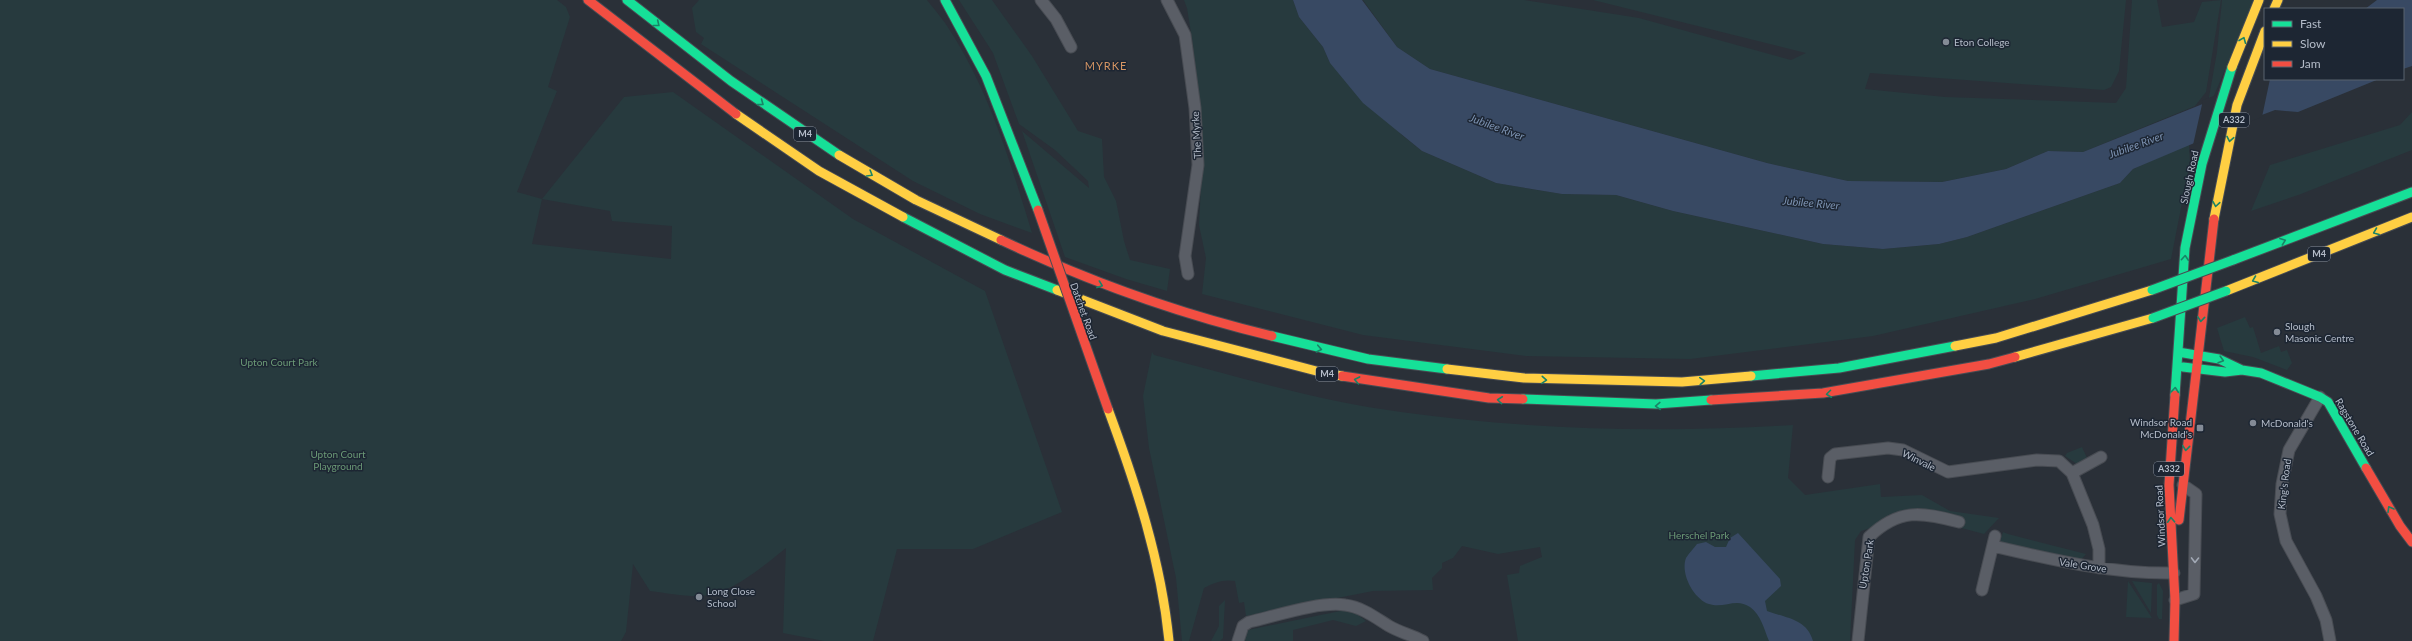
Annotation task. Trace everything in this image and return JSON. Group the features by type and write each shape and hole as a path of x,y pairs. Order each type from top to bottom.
{"main road":[{"name":"M4","path":"588,0 772,140 854,192 946,242 1032,282 1134,322 1262,360 1305,370 1410,389 1512,401 1642,406 1743,402 1841,392 1978,368 2063,348 2153,318 2226,291 2412,218"},
{"name":"M4","path":"626,0 775,114 868,173 984,235 1049,265 1196,318 1286,342 1349,356 1438,371 1564,381 1637,384 1754,378 1852,368 1957,348 2056,322 2152,290 2412,192"},
{"name":"Datchet Road","path":"945,0 967,36 991,83 1038,210 1108,408 1136,489 1156,558 1165,603 1169,641"},
{"name":"Slough Road","path":"2177,366 2185,248 2202,164 2228,76 2259,0"},
{"name":"A332","path":"2174,573 2195,369 2215,208 2237,105 2247,74 2264,33"},
{"name":"Ragstone Road","path":"2178,352 2232,364 2242,370"},
{"name":"Ragstone Road","path":"2177,366 2225,372 2242,370 2261,373 2320,396 2328,402 2400,526 2412,542"},
{"name":"Windsor Road","path":"2174,641 2175,600 2169,485 2177,366"}],"street":[{"path":"1041,0 1056,19 1071,47"},
{"name":"The Myrke","path":"1167,0 1185,35 1195,108 1198,165 1185,256 1188,274"},
{"name":"King's Road","path":"2320,396 2289,450 2282,484 2280,514 2286,541 2316,596 2326,620 2330,641"},
{"name":"Winvale","path":"1828,477 1830,458 1835,454 1888,448 1903,450 1948,472 2037,460 2059,461 2072,473 2093,525 2099,549 2099,568"},
{"path":"2072,473 2101,457"},
{"path":"2175,600 2194,594 2196,494 2183,485"},
{"name":"Upton Park","path":"1858,641 1869,537 1881,525 1914,513 1959,522"},
{"name":"Vale Grove","path":"1982,590 1994,541 2099,568 2140,573 2174,573"},
{"path":"1238,641 1243,626 1249,622 1328,605 1346,605 1359,609 1376,617 1390,627 1423,641"}],"green space":[{"name":"Upton Court Park","path":"0,0 557,0 566,7 570,17 548,87 557,91 517,192 542,199 624,97 673,92 853,219 985,291 1062,512 973,549 897,549 873,641 824,641 783,633 786,548 747,578 735,585 713,594 702,596 650,591 633,564 626,632 621,641 0,641","holes":["542,199 610,211 612,221 672,226 671,259 532,244"]},
{"path":"699,0 927,0 947,25 976,77 998,128 1032,233 980,214 913,181 701,44 704,38 696,32 692,8"},
{"path":"959,0 992,0 1032,56 1078,131 1102,139 1104,177 1116,201 1124,241 1130,260 1170,269 1167,291 1126,279 1065,257 1022,131 1089,188 1088,181 1055,150 1019,124 993,53"},
{"path":"1184,0 1293,0 1299,17 1323,47 1330,63 1402,135 1422,151 1496,183 1562,194 1616,195 1673,211 1823,244 1883,249 1939,244 1967,237 2120,183 2133,169 2189,144 2190,162 2171,259 2035,299 1873,336 1690,359 1526,356 1363,335 1202,294 1206,258 1199,225 1203,149 1193,45 1187,8"},
{"path":"1363,0 1524,0 1639,18 1791,60 1806,53 1593,0 2126,0 2119,71 2111,87 2104,90 1870,73 1865,89 1945,97 2116,103 2126,88 2132,0 2157,0 2162,27 2194,22 2202,2 2221,0 2206,92 2195,106 2083,152 2048,151 2006,169 1942,182 1848,181 1767,163 1430,69 1397,47"},
{"path":"2222,0 2255,0 2206,114 2217,52"},
{"path":"2412,112 2412,150 2301,194 2251,211 2270,165 2400,125"},
{"path":"2245,317 2250,328 2253,327 2261,353 2279,346 2281,352 2287,350 2292,363 2287,370 2253,357 2224,351 2217,328"},
{"name":"Herschel Park","path":"1152,352 1154,355 1308,395 1370,407 1450,418 1548,426 1646,429 1695,429 1793,425 1788,478 1805,495 1880,484 1881,497 1922,495 1950,511 1999,518 1984,534 1913,515 1861,531 1855,540 1850,641 1518,641 1507,575 1519,573 1520,566 1542,557 1540,547 1498,554 1462,546 1453,558 1442,563 1442,568 1432,578 1433,590 1373,591 1246,616 1244,602 1239,603 1235,581 1215,583 1204,588 1189,641 1182,641 1176,578 1149,448 1143,396"},
{"path":"2082,447 2087,458 2077,464 2065,456 2067,453"},
{"path":"2003,532 2086,554 2080,561 2000,542"},
{"path":"2128,581 2152,618 2126,617"},
{"path":"2132,581 2152,583 2151,613"},
{"path":"2159,583 2163,591 2162,619 2159,619 2157,615 2157,585"},
{"path":"1225,600 1223,638 1220,641 1211,641 1219,626 1219,606"},
{"path":"1350,609 1366,621 1356,626 1333,620 1293,630 1293,641 1243,641 1248,630"}],"water":[{"name":"Jubilee River","path":"1293,0 1362,0 1397,47 1430,69 1767,163 1848,181 1942,182 2006,169 2048,151 2083,152 2264,79 2377,80 2298,112 2275,110 2251,119 2133,169 2120,183 1967,237 1939,244 1883,249 1823,244 1673,211 1616,195 1562,194 1496,183 1422,151 1363,103 1330,63 1323,47 1299,17"},
{"path":"2377,0 2412,0 2412,66 2404,69 2404,8 2366,8"},
{"path":"1738,533 1780,579 1781,586 1765,601 1767,611 1795,620 1806,628 1813,641 1769,641 1760,618 1750,607 1740,603 1714,605 1703,601 1698,597 1687,578 1685,571 1686,558 1697,544 1706,542 1715,547 1726,547 1730,538"}],"pier":[{"path":"2264,77 2264,80 2270,80 2262,117 2193,145 2203,100"}],"traffic: fast":[{"path":"627,0 731,81 839,155"},
{"path":"945,0 986,76 1038,210"},
{"path":"2175,395 2185,248 2202,164 2232,67"},
{"path":"2233,260 2412,192"},
{"path":"903,217 1005,270 1057,290"},
{"path":"2152,290 2233,260"},
{"path":"2153,318 2226,291"},
{"path":"1272,336 1368,359 1447,369"},
{"path":"1751,376 1839,368 1955,346"},
{"path":"2178,352 2219,359 2242,370"},
{"path":"2183,367 2225,372 2242,370 2261,373 2320,397 2328,402 2366,468"},
{"path":"1523,399 1656,404 1711,400"}],"traffic: slow":[{"path":"2232,67 2259,0"},
{"path":"2274,8 2278,0"},
{"path":"2214,219 2237,105 2264,34"},
{"path":"736,114 819,171 903,217"},
{"path":"839,155 916,200 1001,240"},
{"path":"2226,291 2412,217"},
{"path":"1057,290 1163,331 1324,373 1342,376"},
{"path":"1955,346 1996,338 2152,290"},
{"path":"2015,357 2153,318"},
{"path":"1447,369 1524,378 1682,382 1751,376"},
{"path":"1108,409 1128,466 1154,552 1169,641"}],"traffic: jam":[{"path":"588,0 736,114"},
{"path":"1038,210 1108,409"},
{"path":"2179,520 2214,219"},
{"path":"1001,240 1100,283 1168,307 1272,336"},
{"path":"1711,400 1823,393 1989,364 2015,357"},
{"path":"1342,376 1489,398 1523,399"},
{"path":"2174,641 2175,600 2169,485 2175,395"},
{"path":"2366,468 2400,526 2412,542"}],"place":[{"name":"Eton College","path":"1946,42"},
{"name":"Slough Masonic Centre","path":"2277,332"},
{"name":"McDonald's","path":"2253,423"},
{"name":"Windsor Road McDonald's","path":"2200,428"},
{"name":"Long Close School","path":"699,597"}],"district":[{"name":"MYRKE","path":"1106,66"}],"park label":[{"name":"Upton Court Playground","path":"338,460"}]}
